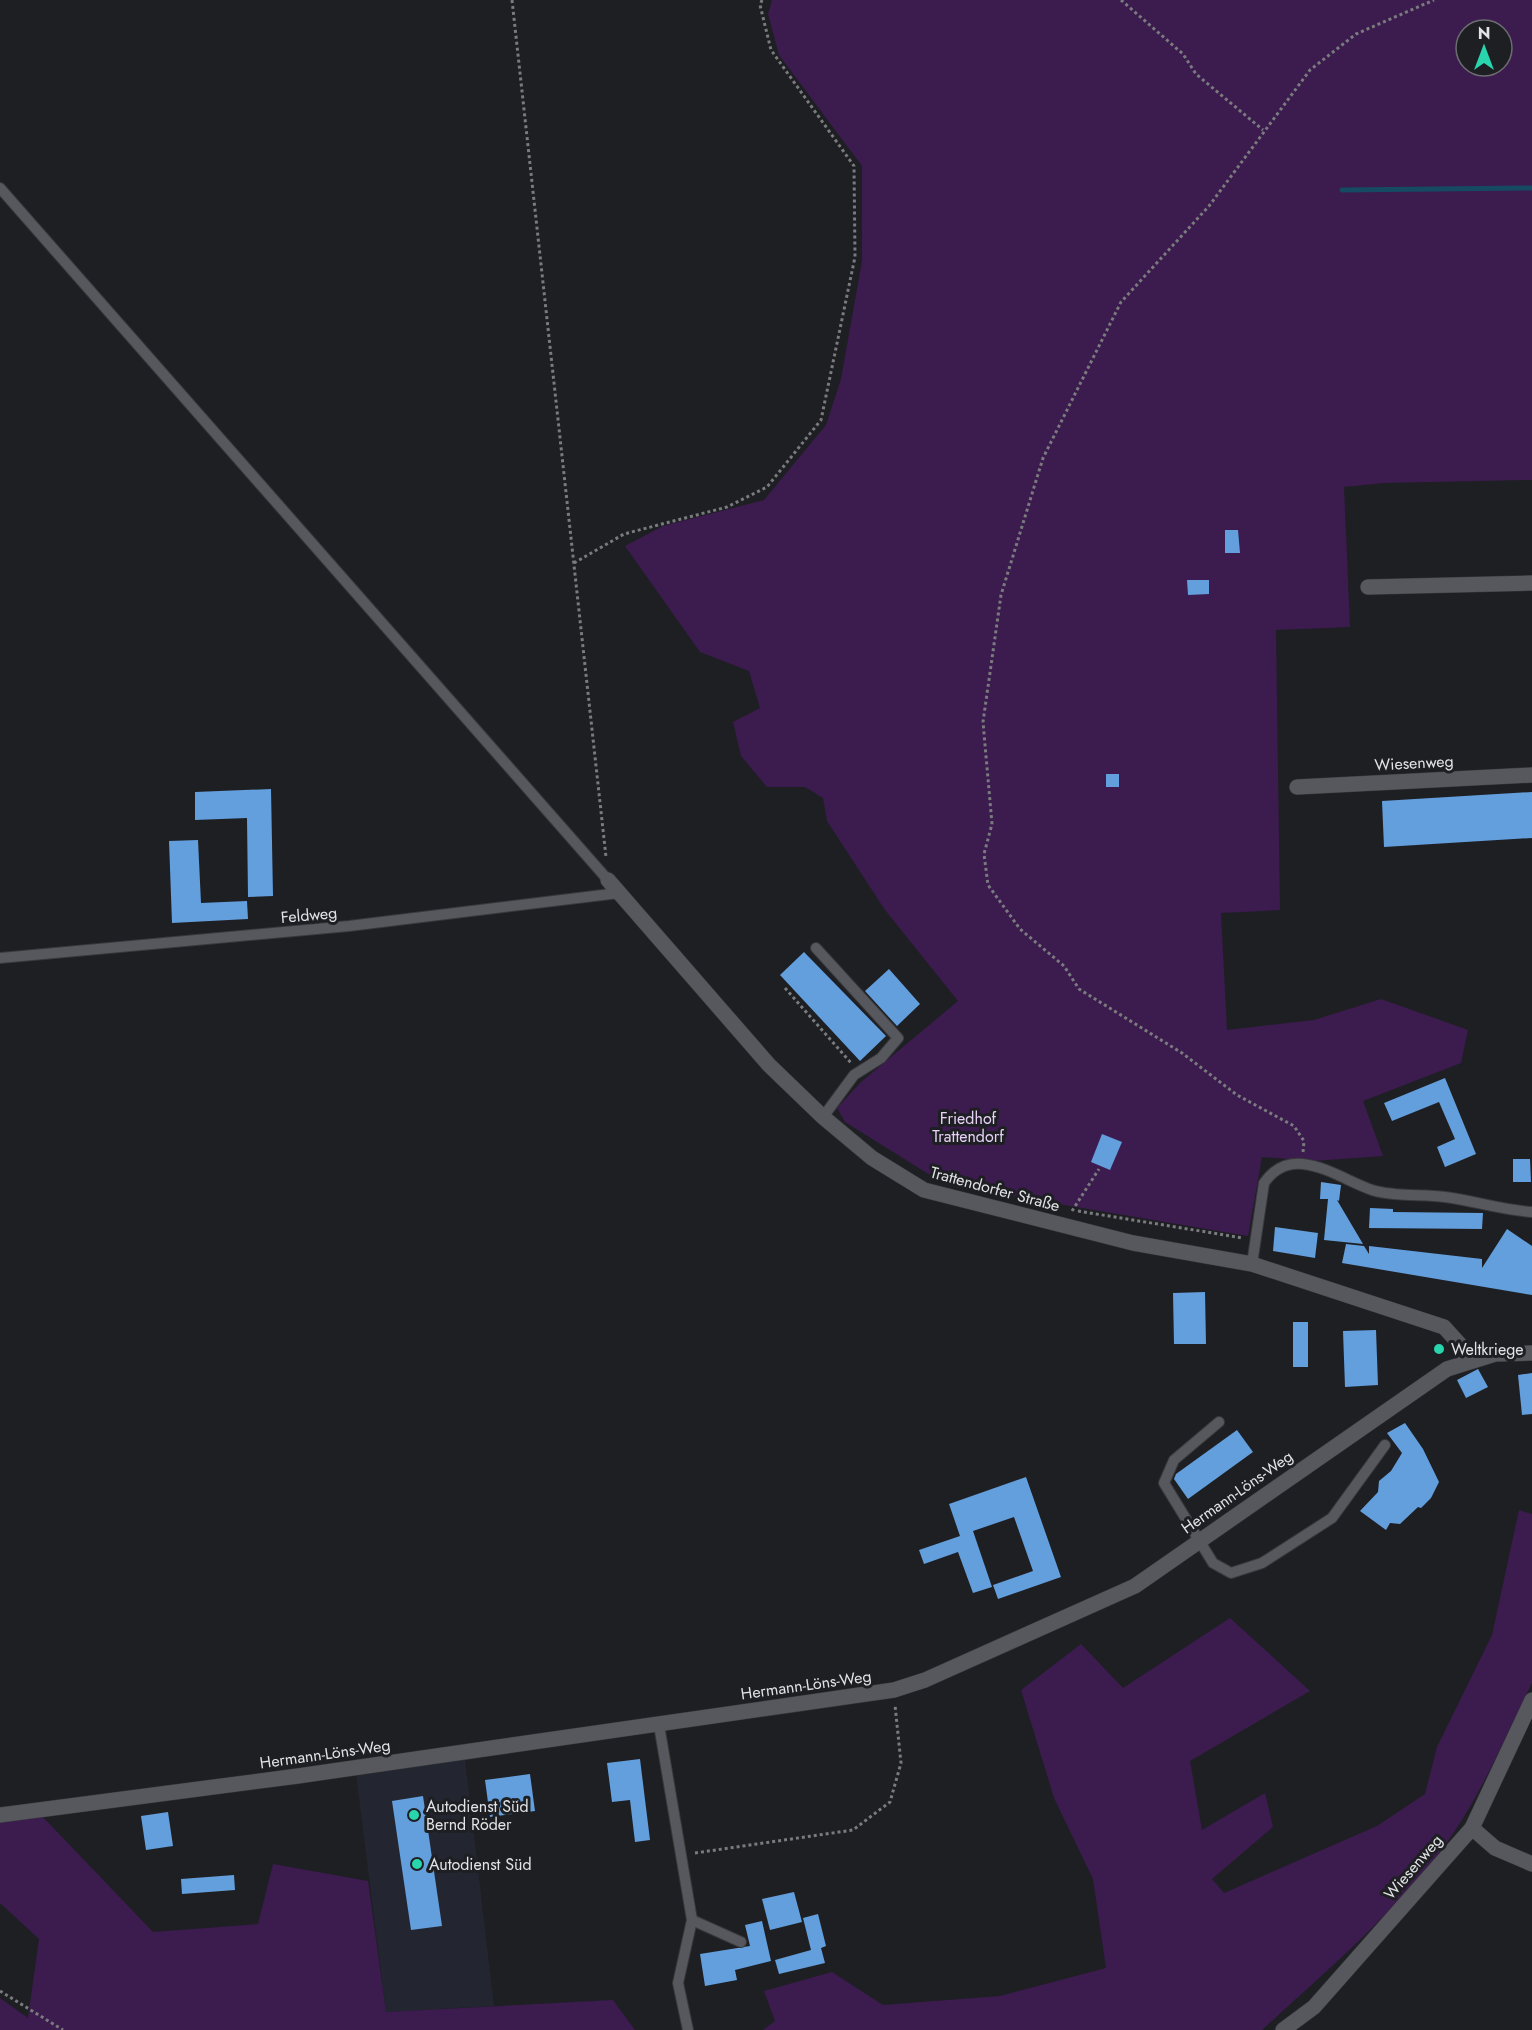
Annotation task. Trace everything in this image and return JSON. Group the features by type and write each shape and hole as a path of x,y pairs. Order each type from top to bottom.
{"street":[{"path":"1368,587 1532,583"},
{"name":"Wiesenweg","path":"1297,787 1532,775"},
{"name":"Trattendorfer Straße","path":"608,880 770,1065 823,1117 872,1158 924,1190 1132,1243 1252,1264 1444,1327 1473,1359"},
{"name":"Hermann-Löns-Weg","path":"0,1815 298,1776 894,1690 925,1680 1135,1586 1447,1369 1495,1354 1532,1353"},
{"name":"Wiesenweg","path":"1283,2030 1314,2007 1472,1828 1532,1700"},
{"path":"1472,1828 1495,1848 1532,1863"}],"lane":[{"path":"0,188 608,880"},
{"name":"Feldweg","path":"0,958 349,926 619,893"},
{"path":"816,948 898,1038 881,1058 854,1075 823,1117"},
{"path":"1252,1264 1264,1183 1270,1173 1283,1166 1302,1164 1352,1179 1372,1190 1447,1197 1506,1210 1532,1212"},
{"path":"1220,1422 1174,1460 1164,1483 1213,1563 1231,1573 1262,1563 1332,1518 1385,1445"},
{"path":"659,1725 692,1920 678,1983 688,2030"},
{"path":"692,1920 741,1942"}],"path":[{"path":"512,0 608,880"},
{"path":"574,563 624,534 727,507 767,487 821,420 855,257 854,166 771,50 760,5 762,0"},
{"path":"1121,0 1183,54 1196,74 1263,130"},
{"path":"1302,1164 1304,1141 1294,1126 1238,1095 1182,1053 1079,989 1064,966 1020,929 988,885 984,854 992,824 983,722 1001,595 1043,458 1121,302 1156,261 1209,206 1263,130 1310,70 1356,34 1434,0"},
{"path":"786,988 850,1059 854,1075"},
{"path":"1063,1225 1099,1168"},
{"path":"1073,1210 1255,1240"},
{"path":"681,1856 853,1830 890,1802 901,1763 894,1690"},
{"path":"0,1991 63,2030"}],"shaded area":[{"path":"465,1759 494,2006 386,2012 356,1774"}],"green space":[{"name":"Friedhof Trattendorf","path":"772,0 1532,0 1532,480 1384,483 1344,487 1350,627 1276,630 1280,910 1221,913 1227,1030 1314,1020 1381,999 1468,1030 1461,1063 1363,1101 1383,1156 1314,1161 1262,1157 1248,1236 946,1185 845,1122 837,1108 861,1082 958,1001 885,910 827,821 823,798 805,787 767,787 741,756 733,722 760,708 749,671 700,652 625,546 663,526 764,500 826,425 841,379 862,261 862,166 779,55 768,14"},
{"path":"1519,1510 1532,1514 1532,1682 1499,1752 1453,1834 1419,1877 1355,1945 1262,2030 763,2030 775,2021 764,1991 832,1972 883,2005 1000,1996 1106,1968 1093,1879 1054,1798 1021,1690 1081,1644 1123,1688 1230,1618 1310,1691 1190,1761 1202,1830 1265,1793 1273,1827 1212,1879 1224,1893 1377,1826 1425,1794 1437,1747 1492,1635"},
{"path":"40,1814 153,1932 258,1924 273,1864 368,1881 386,2012 613,2000 635,2030 0,2030 0,1998 28,2018 39,1939 0,1903 0,1820"}],"building":[{"path":"1225,530 1238,530 1240,553 1225,553"},
{"path":"1187,580 1209,580 1209,594 1188,595"},
{"path":"1106,774 1119,774 1119,787 1106,787"},
{"path":"271,789 273,896 248,897 247,818 195,820 195,792"},
{"path":"1532,792 1532,838 1384,847 1382,801"},
{"path":"198,840 201,903 247,901 248,919 172,923 169,841"},
{"path":"804,952 886,1036 860,1061 780,975"},
{"path":"889,969 920,1004 897,1026 865,991"},
{"path":"1445,1078 1476,1154 1445,1167 1437,1147 1455,1139 1439,1102 1392,1121 1384,1103"},
{"path":"1102,1134 1122,1142 1110,1170 1091,1162"},
{"path":"1513,1159 1530,1159 1531,1182 1513,1182"},
{"path":"1321,1182 1341,1185 1339,1201 1337,1200 1363,1244 1324,1240 1328,1199 1320,1199"},
{"path":"1370,1208 1393,1209 1393,1212 1483,1213 1482,1229 1369,1228"},
{"path":"1275,1227 1318,1233 1315,1258 1273,1251"},
{"path":"1507,1229 1532,1246 1532,1295 1342,1263 1346,1244 1364,1246 1369,1254 1369,1246 1482,1259 1482,1268"},
{"path":"1205,1292 1206,1344 1174,1344 1173,1293"},
{"path":"1293,1322 1308,1322 1308,1367 1293,1367"},
{"path":"1376,1330 1378,1385 1345,1387 1343,1331"},
{"path":"1478,1369 1488,1387 1466,1398 1457,1380"},
{"path":"1532,1373 1532,1414 1522,1415 1518,1375"},
{"path":"1405,1423 1423,1449 1439,1482 1431,1498 1421,1508 1418,1507 1400,1524 1390,1523 1386,1530 1360,1511 1378,1492 1379,1481 1391,1471 1402,1453 1387,1433"},
{"path":"1237,1430 1253,1452 1188,1499 1174,1479 1176,1474"},
{"path":"1026,1477 1061,1577 998,1599 993,1585 1033,1571 1014,1517 973,1531 992,1587 973,1593 958,1552 924,1564 919,1550 960,1536 949,1504"},
{"path":"640,1759 650,1840 635,1842 630,1800 612,1802 607,1763"},
{"path":"530,1774 535,1811 490,1817 485,1780"},
{"name":"Autodienst Süd","path":"423,1796 442,1926 411,1930 392,1801"},
{"path":"168,1812 173,1846 146,1850 141,1816"},
{"path":"234,1875 235,1890 182,1894 181,1879"},
{"path":"794,1892 802,1922 770,1930 762,1899"},
{"path":"818,1914 826,1946 821,1948 825,1963 779,1974 775,1960 811,1950 803,1918"},
{"path":"762,1921 771,1961 735,1970 737,1980 705,1986 700,1954 750,1946 745,1925"}],"waterway":[{"path":"1342,190 1532,188"}],"place":[{"name":"Weltkriege","path":"1439,1349"},
{"name":"Autodienst Süd Bernd Röder","path":"414,1815"},
{"name":"Autodienst Süd","path":"417,1864"}]}
